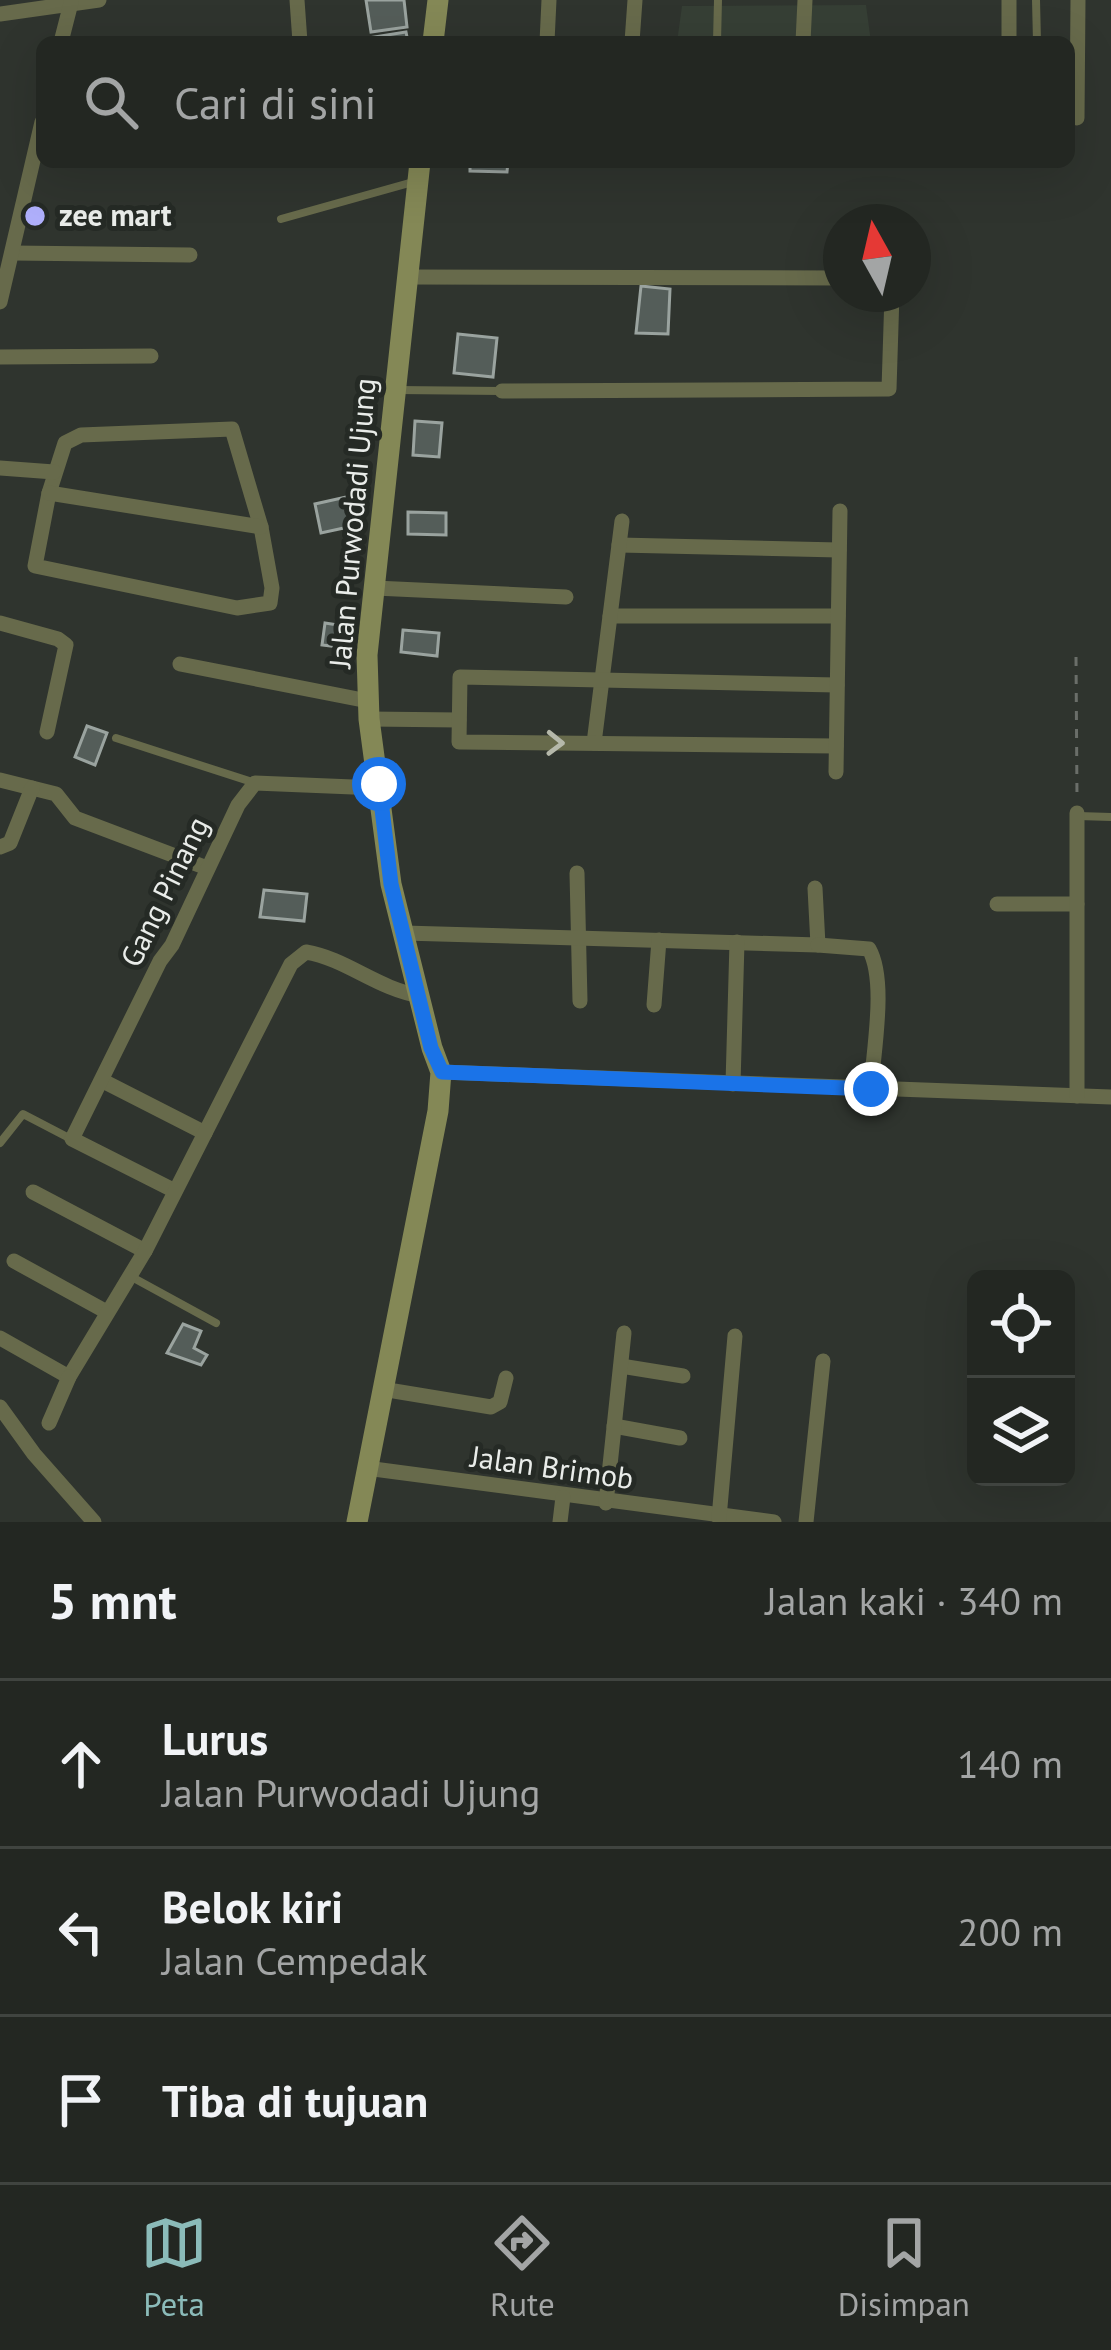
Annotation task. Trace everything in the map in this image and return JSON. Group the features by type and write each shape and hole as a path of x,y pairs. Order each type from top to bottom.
{"street":[{"path":"0,14 99,0"},
{"path":"297,0 300,36"},
{"path":"435,36 438,0"},
{"path":"547,36 549,0"},
{"path":"632,36 635,0"},
{"path":"803,36 805,0"},
{"path":"1009,0 1010,36"},
{"path":"1077,118 1078,0"},
{"path":"65,36 80,2"},
{"path":"0,302 36,151"},
{"name":"Jalan Purwodadi Ujung","path":"356,1522 442,1072 431,1048 391,884 368,710 368,656 419,171"},
{"path":"12,253 190,255"},
{"path":"408,277 823,278"},
{"path":"502,391 889,389 891,312"},
{"path":"0,357 151,356"},
{"path":"232,428 261,527 272,588 270,603 237,608 35,566 54,472 65,443 81,435 232,428"},
{"path":"0,468 54,472"},
{"path":"49,493 261,527"},
{"path":"836,772 840,511"},
{"path":"594,743 622,521"},
{"path":"619,545 839,550"},
{"path":"375,588 566,597"},
{"path":"610,616 838,616"},
{"path":"1,627 63,640 66,645 47,732"},
{"path":"180,664 368,710 459,720"},
{"path":"836,746 459,742 459,720 460,677 837,685"},
{"path":"0,780 56,794 75,818 207,868"},
{"path":"255,783 379,784"},
{"name":"Gang Pinang","path":"72,1139 238,805 255,783"},
{"path":"0,847 10,843 32,788"},
{"path":"1076,1096 1077,815"},
{"path":"577,873 580,1001"},
{"path":"815,888 818,945"},
{"path":"997,904 1077,904"},
{"path":"404,933 869,949 877,992 871,1089"},
{"path":"654,1005 659,940"},
{"path":"734,1084 737,943"},
{"path":"50,1423 69,1377 145,1251 291,964 306,952 322,955 377,985 421,995"},
{"path":"442,1072 1111,1097"},
{"path":"103,1082 205,1133"},
{"path":"72,1139 176,1191"},
{"path":"33,1192 145,1251"},
{"path":"14,1261 105,1311"},
{"path":"618,1510 614,1426 624,1333"},
{"path":"725,1518 734,1336"},
{"path":"0,1338 69,1377"},
{"path":"806,1522 823,1361"},
{"path":"621,1366 682,1376"},
{"path":"382,1389 491,1407 500,1402 506,1378"},
{"path":"0,1407 94,1522"},
{"path":"614,1426 680,1438"},
{"name":"Jalan Brimob","path":"366,1468 563,1497 618,1510 774,1522"},
{"path":"560,1522 563,1497"}],"lane":[{"path":"717,36 718,0"},
{"path":"1036,0 1036,36"},
{"path":"281,219 419,171"},
{"path":"395,390 502,391"},
{"path":"116,738 255,783"},
{"path":"1077,815 1111,817"},
{"path":"0,1143 23,1114 72,1139"},
{"path":"129,1275 216,1323"}],"path":[{"path":"1076,657 1077,815"}],"shaded area":[{"path":"866,5 870,36 678,36 682,6"}],"building":[{"path":"366,0 404,0 407,27 371,32"},
{"path":"470,168 507,168 507,172"},
{"path":"641,286 670,289 668,334 636,333"},
{"path":"458,334 497,338 493,377 454,373"},
{"path":"415,421 442,423 439,457 413,455"},
{"path":"355,495 362,524 321,533 315,504"},
{"path":"408,512 446,513 446,535 408,534"},
{"path":"325,623 351,627 347,648 322,645"},
{"path":"403,630 439,633 437,656 401,652"},
{"path":"87,726 107,733 95,765 75,757"},
{"path":"264,890 307,894 304,921 260,917"},
{"path":"183,1324 201,1331 194,1348 207,1355 201,1365 167,1353"}],"place":[{"name":"zee mart","path":"35,216"}],"route":[{"path":"379,784 391,884 431,1048 442,1072 871,1089"}]}
